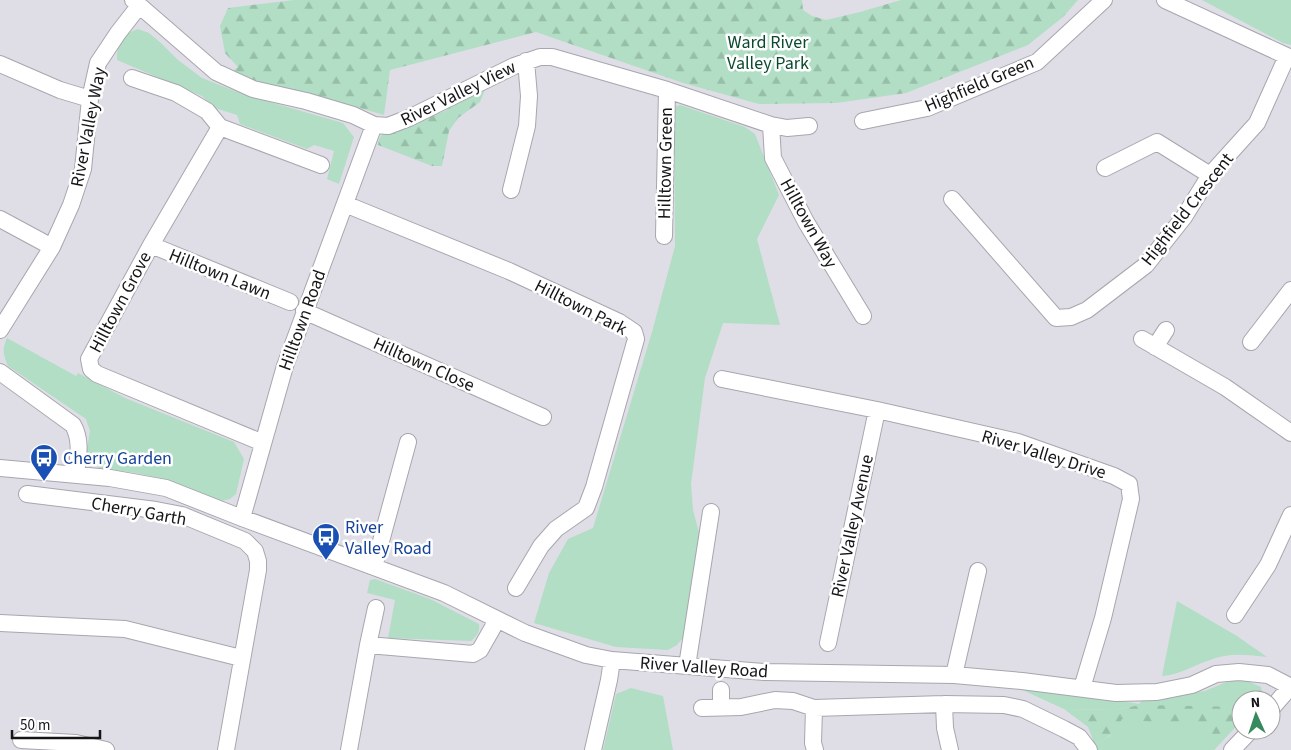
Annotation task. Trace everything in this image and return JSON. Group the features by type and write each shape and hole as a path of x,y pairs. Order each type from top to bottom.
{"street":[{"name":"Highfield Green","path":"863,121 927,108 1038,62 1104,0"},
{"path":"1165,0 1289,57"},
{"path":"136,3 216,72 253,89 353,115 374,125"},
{"name":"River Valley Way","path":"0,330 52,247 71,205 83,170 90,99 98,63 136,3"},
{"name":"River Valley View","path":"374,125 388,126 409,118 526,61 540,57 552,57 667,90 771,125 787,128 809,126"},
{"name":"Highfield Crescent","path":"952,199 1056,318 1071,317 1087,310 1146,265 1184,217 1210,175 1257,123 1289,57"},
{"path":"511,190 527,126 529,96 526,61"},
{"path":"0,64 60,90 90,99"},
{"path":"132,78 176,93 207,111 220,127 321,165"},
{"name":"Hilltown Green","path":"664,236 667,90"},
{"name":"Hilltown Road","path":"242,518 285,366 374,125"},
{"name":"Hilltown Way","path":"771,125 773,158 806,222 863,316"},
{"name":"Hilltown Grove","path":"220,127 151,245 89,359 91,368 97,374 263,443"},
{"path":"1105,168 1157,142 1210,175"},
{"name":"Hilltown Park","path":"345,204 509,271 619,322 634,332 636,339 594,488 586,508 556,530 541,546 516,588"},
{"path":"0,219 52,247"},
{"name":"Hilltown Lawn","path":"151,245 290,302"},
{"path":"1252,342 1291,290"},
{"name":"Hilltown Close","path":"304,311 543,418"},
{"path":"1166,330 1148,343 1224,387 1291,432"},
{"path":"0,372 73,425 80,443 76,475"},
{"name":"River Valley Drive","path":"722,379 877,410 1018,442 1114,476 1129,484 1131,499 1103,618 1082,688"},
{"name":"River Valley Avenue","path":"828,643 877,410"},
{"path":"374,567 408,442"},
{"name":"River Valley Road","path":"0,468 143,483 166,488 444,593 497,620 549,642 586,655 612,660 765,672 954,675 1116,693 1157,692 1192,685 1216,674 1239,672 1268,675 1291,686"},
{"name":"Cherry Garth","path":"27,494 174,513 245,541 255,551 258,570 226,750"},
{"path":"687,666 711,512"},
{"path":"1235,616 1268,565 1291,515"},
{"path":"954,675 978,571"},
{"path":"349,750 376,608"},
{"path":"368,645 473,654 480,650 497,620"},
{"path":"0,623 125,630 241,658"},
{"path":"593,750 612,660"},
{"path":"1281,698 1291,686"},
{"path":"721,690 721,707"},
{"path":"702,708 741,707 775,700 793,701 814,708 944,704 1004,705 1023,709 1079,736 1089,750"},
{"path":"944,704 945,728 950,750"},
{"path":"814,708 813,743 815,750"},
{"path":"21,740 76,743 106,750"},
{"path":"1232,750 1242,740"}],"green space":[{"name":"Ward River Valley Park","path":"294,0 802,0 803,10 812,16 826,20 901,0 1078,0 1063,17 1028,45 906,93 836,103 759,104 683,83 536,32 390,70 384,115 305,92 227,75 238,67 225,53 220,26 228,8"},
{"path":"1202,0 1291,0 1291,45 1283,43"},
{"path":"138,29 149,33 178,60 202,78 245,95 343,123 354,137 339,184 327,179 334,151 314,145 307,149 240,124 237,115 215,108 202,96 117,60 121,40"},
{"path":"486,87 480,102 458,118 449,131 442,166 432,166 378,145 383,133 445,111 461,99"},
{"path":"680,105 745,127 755,134 779,195 757,239 780,325 723,323 705,378 691,484 693,510 701,540 683,638 677,645 668,650 616,647 534,623 549,573 568,539 593,528 652,332 675,246 674,107"},
{"path":"7,338 76,376 78,373 125,398 234,442 244,459 236,494 230,499 221,501 159,478 98,468 99,462 86,455 90,431 86,419 8,366 4,352"},
{"path":"375,579 430,599 479,624 478,634 471,641 388,638 395,600 367,593 370,580"},
{"path":"1177,601 1237,636 1267,657 1238,655 1217,657 1187,670 1162,676"},
{"path":"1241,678 1261,687 1262,690 1231,690 1231,732 1214,750 1097,750 1095,745 1110,736 1122,719 1138,705 1116,710 1064,709 1018,688 1139,704 1142,700 1205,691"},
{"path":"631,688 663,696 673,750 603,750 616,694"},
{"path":"1139,705 1231,707 1231,732 1214,750 1210,750 1209,738 1198,727 1122,719 1114,731 1095,745 1088,727 1064,709 1116,710"}],"place":[{"name":"Cherry Garden","path":"44,482"},
{"name":"River Valley Road","path":"326,561"}]}
